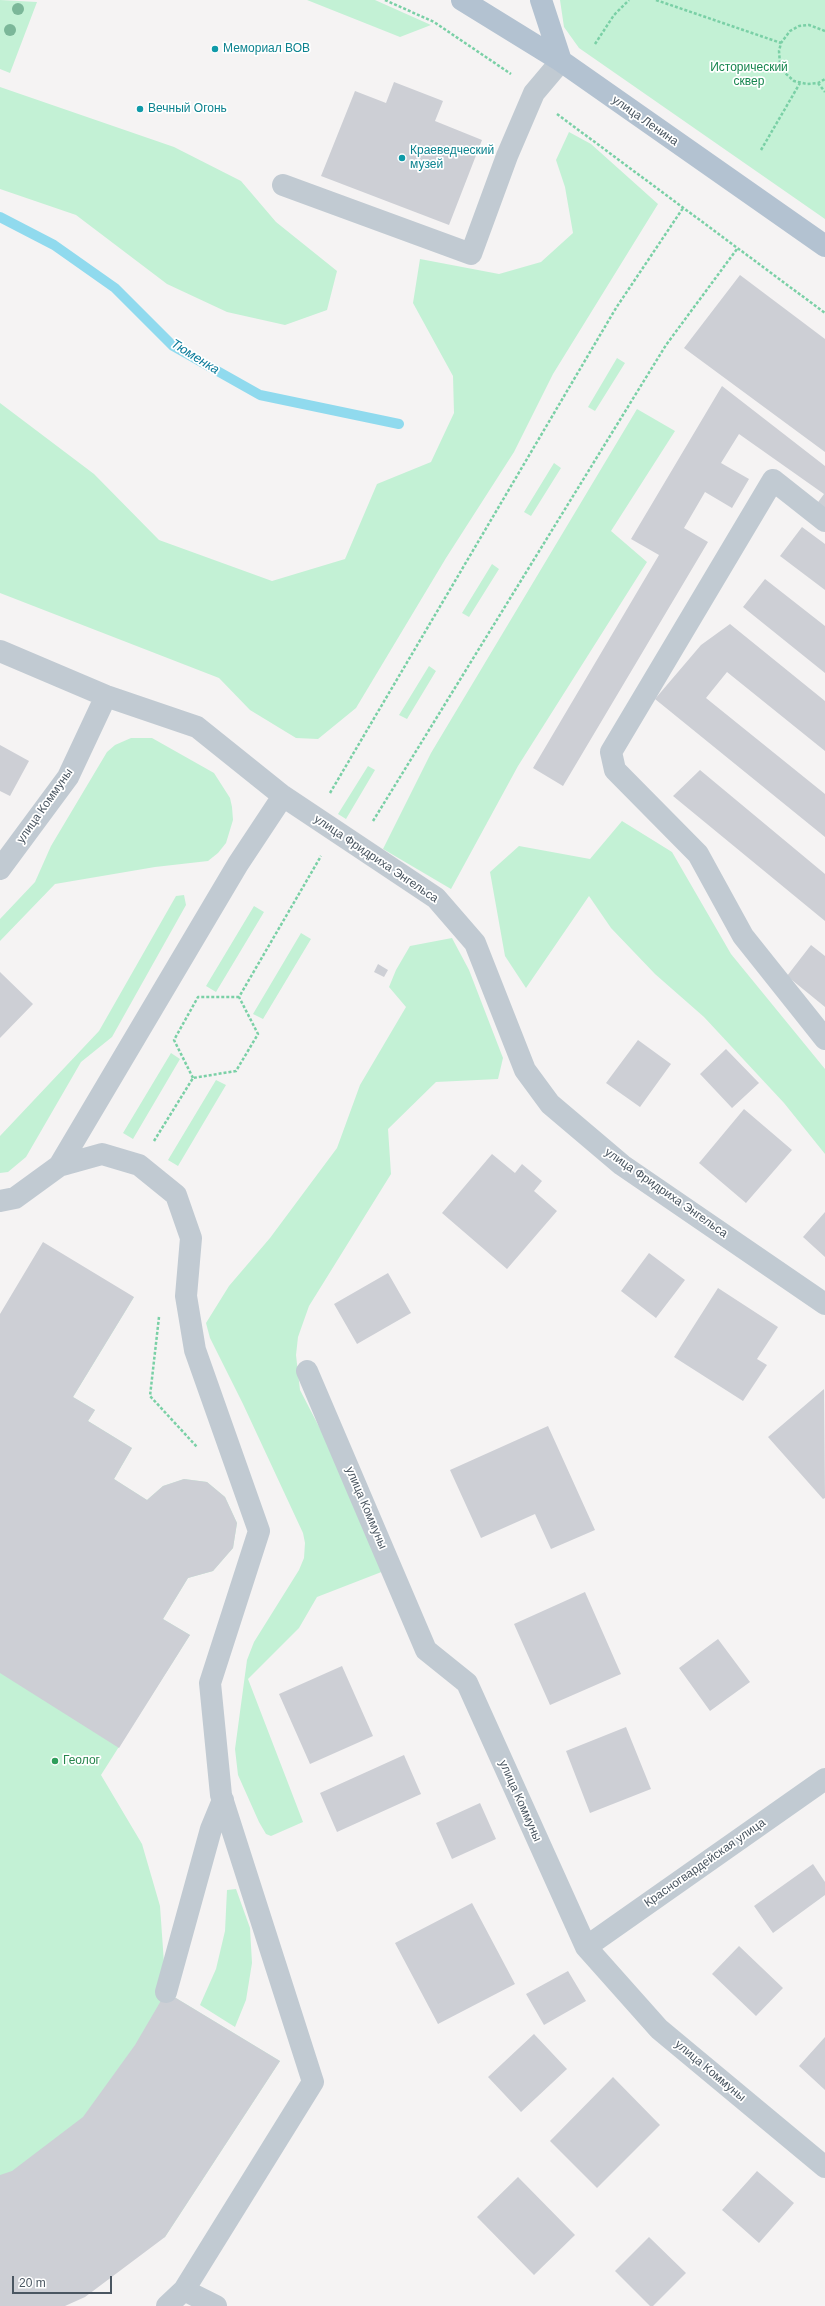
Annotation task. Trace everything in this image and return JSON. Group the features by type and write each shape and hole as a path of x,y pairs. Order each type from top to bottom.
{"main road":[{"name":"улица Ленина","path":"462,0 561,61 825,246"},
{"path":"541,0 561,61"}],"street":[{"path":"283,185 471,254 507,156 534,93 561,61"},
{"path":"825,521 773,480 611,752 615,770 698,854 743,936 825,1039"},
{"name":"улица Фридриха Энгельса","path":"0,651 106,696 197,727 284,796 335,832 436,898 475,943 525,1070 550,1104 622,1165 825,1304"},
{"name":"улица Коммуны","path":"0,869 68,777 106,696"},
{"path":"59,1166 238,864 284,796"},
{"path":"0,1200 15,1198 59,1166 102,1154 139,1165 176,1195 191,1238 186,1296 195,1350 259,1531 210,1683 222,1800 314,2082 184,2290 167,2306"},
{"name":"улица Коммуны","path":"307,1370 426,1650 467,1683 586,1947 659,2029 825,2167"},
{"name":"Красногвардейская улица","path":"586,1947 825,1779"},
{"path":"166,1992 210,1828 222,1800"},
{"path":"184,2290 216,2306"}],"path":[{"path":"385,0 434,22 526,84 551,109 737,249 825,313"},
{"path":"595,44 614,15 629,0"},
{"path":"656,0 781,43"},
{"path":"825,31 809,25 799,26 790,31 781,43 779,51 780,64 785,73 800,83 818,83 825,79"},
{"path":"761,150 800,83"},
{"path":"818,83 825,92"},
{"path":"335,832 324,804 616,308 683,208"},
{"path":"335,832 367,830 666,345 737,249"},
{"path":"239,997 335,832"},
{"path":"193,1078 174,1040 198,996 239,997"},
{"path":"139,1165 193,1078 236,1071 258,1034 239,997"},
{"path":"160,1313 150,1396 201,1451"}],"green space":[{"path":"0,0 37,2 10,73 0,69"},
{"path":"307,0 375,0 431,25 400,37"},
{"name":"Исторический сквер","path":"560,0 825,0 825,219 579,48 564,27"},
{"path":"0,87 174,147 241,181 276,222 337,271 327,310 285,325 227,312 167,284 76,215 0,189"},
{"path":"569,132 591,144 658,204 553,374 514,452 446,558 356,708 318,739 296,738 250,710 219,678 0,593 0,403 94,474 159,540 272,581 345,559 377,484 431,462 454,413 453,376 413,303 420,259 499,274 541,262 573,233 565,187 556,160"},
{"path":"617,358 625,363 595,411 588,407"},
{"path":"637,409 675,431 611,531 647,562 518,766 451,889 383,849 431,753"},
{"path":"554,463 561,468 531,516 524,512"},
{"path":"492,564 499,569 469,617 462,613"},
{"path":"429,666 436,671 407,719 399,715"},
{"path":"131,738 152,738 214,773 230,798 232,807 233,820 226,843 218,853 208,861 155,867 55,884 0,941 0,919 35,882 51,846 107,752 115,745"},
{"path":"368,766 375,770 346,819 338,814"},
{"path":"622,821 672,852 731,954 825,1069 825,1154 784,1103 704,1017 655,974 611,928 589,896 526,988 505,956 490,872 519,846 590,859"},
{"path":"184,895 186,905 112,1037 81,1062 26,1157 8,1172 0,1173 0,1136 99,1031 176,896"},
{"path":"254,906 264,912 216,992 206,986"},
{"path":"301,933 311,939 263,1019 253,1014"},
{"path":"452,938 469,970 503,1058 498,1079 436,1082 388,1129 391,1174 309,1306 298,1337 296,1355 300,1390 343,1473 384,1571 317,1597 299,1628 248,1679 303,1822 271,1836 266,1834 259,1822 238,1775 235,1749 247,1660 254,1642 299,1570 304,1558 305,1543 303,1533 243,1404 210,1338 206,1323 229,1286 270,1238 337,1148 360,1085 406,1007 389,987 396,970 410,946"},
{"path":"171,1053 180,1059 133,1139 123,1133"},
{"path":"216,1080 226,1085 178,1166 168,1160"},
{"name":"Геолог","path":"134,1297 73,1397 95,1410 88,1421 132,1448 114,1479 147,1500 163,1486 184,1479 207,1482 225,1497 237,1523 233,1548 213,1571 188,1578 163,1619 190,1635 101,1775 142,1844 160,1906 166,1992 280,2061 165,2237 0,2306 0,1314"},
{"path":"236,1889 250,1928 252,1963 246,2000 235,2027 200,2005 216,1969 225,1931 227,1890"}],"building":[{"name":"Краеведческий музей","path":"394,82 443,101 435,121 482,140 449,225 321,176 355,91 386,103"},
{"path":"740,275 825,339 825,452 684,348"},
{"path":"722,386 825,466 825,512 816,505 824,494 739,434 721,463 749,479 732,508 705,492 684,528 708,542 563,786 533,768 659,555 631,539"},
{"path":"802,527 825,544 825,590 780,556"},
{"path":"765,579 825,626 825,673 743,607"},
{"path":"730,624 825,701 825,751 727,672 706,698 825,794 825,837 655,699 701,645"},
{"path":"0,745 29,761 10,796 0,791"},
{"path":"700,770 825,874 825,921 673,796"},
{"path":"811,945 825,956 825,1007 787,976"},
{"path":"378,964 388,970 384,977 374,972"},
{"path":"0,972 33,1004 0,1038"},
{"path":"638,1040 671,1064 640,1107 606,1083"},
{"path":"726,1049 759,1083 732,1108 700,1074"},
{"path":"744,1109 792,1150 746,1203 699,1163"},
{"path":"492,1154 515,1173 522,1164 542,1181 534,1191 557,1211 507,1269 442,1213"},
{"path":"825,1212 825,1257 803,1237"},
{"path":"43,1242 134,1297 73,1397 95,1410 88,1421 132,1448 114,1479 147,1500 163,1486 184,1479 207,1482 225,1497 237,1523 233,1548 213,1571 188,1578 163,1619 190,1635 119,1748 0,1673 0,1314"},
{"path":"649,1253 685,1280 656,1318 621,1291"},
{"path":"388,1273 411,1313 357,1344 334,1304"},
{"path":"718,1288 778,1327 757,1359 767,1365 743,1401 674,1357"},
{"path":"824,1389 825,1498 823,1499 768,1437"},
{"path":"548,1426 595,1530 551,1549 535,1514 481,1538 450,1470"},
{"path":"585,1592 621,1674 550,1705 514,1624"},
{"path":"718,1639 750,1682 710,1711 679,1668"},
{"path":"342,1666 373,1736 310,1764 279,1694"},
{"path":"626,1727 651,1789 590,1813 566,1751"},
{"path":"404,1755 421,1794 337,1832 320,1793"},
{"path":"480,1803 496,1839 452,1859 436,1823"},
{"path":"813,1864 825,1882 825,1895 773,1933 754,1906"},
{"path":"472,1903 515,1984 438,2024 395,1943"},
{"path":"739,1946 783,1988 756,2016 712,1974"},
{"path":"568,1971 586,2001 544,2025 526,1994"},
{"path":"166,1992 280,2061 165,2237 85,2297 65,2306 0,2306 0,2175 12,2171 83,2117 135,2045"},
{"path":"534,2034 567,2069 521,2112 488,2077"},
{"path":"825,2037 825,2090 799,2066"},
{"path":"613,2077 660,2125 597,2188 550,2141"},
{"path":"757,2171 794,2203 759,2243 722,2210"},
{"path":"518,2177 575,2235 534,2275 477,2217"},
{"path":"649,2237 686,2273 653,2306 650,2306 615,2271"}],"waterway":[{"name":"Тюменка","path":"0,217 54,245 115,288 173,346 260,395 399,424"}],"place":[{"name":"Мемориал ВОВ","path":"215,49"},
{"name":"Вечный Огонь","path":"140,109"},
{"name":"Краеведческий музей","path":"402,158"},
{"name":"Геолог","path":"55,1761"}]}
